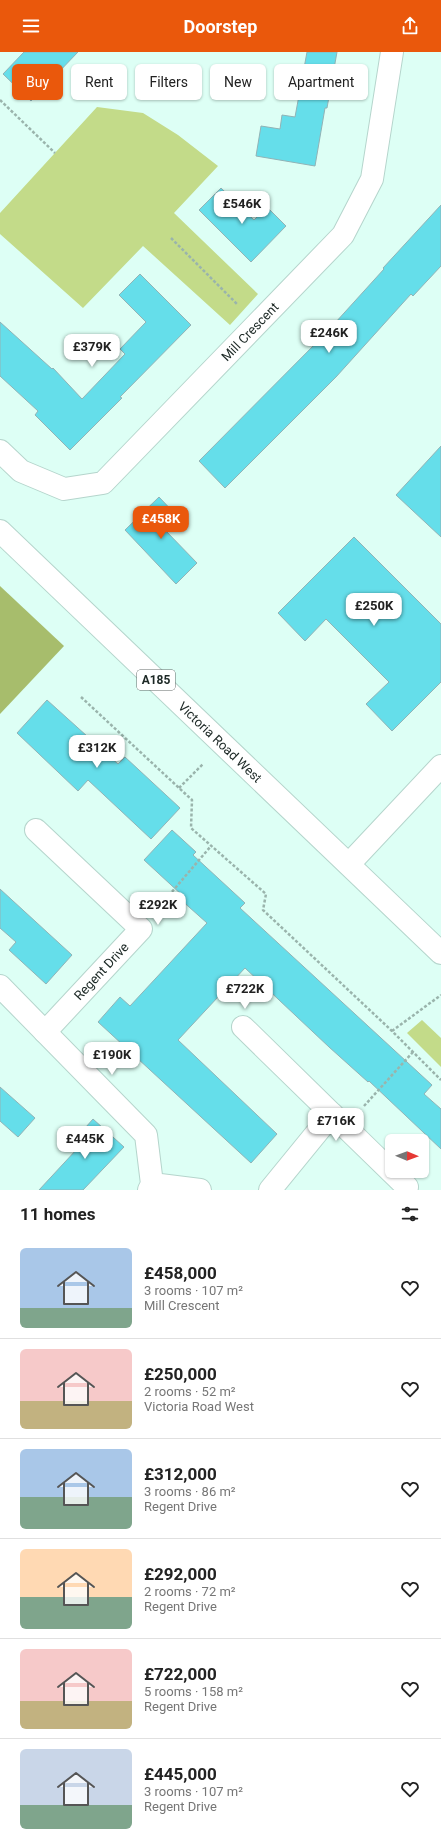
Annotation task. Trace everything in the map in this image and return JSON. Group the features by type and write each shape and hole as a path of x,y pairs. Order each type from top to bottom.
{"street":[{"name":"Mill Crescent","path":"0,450 21,471 64,489 103,482 343,235 372,178 392,52"},
{"name":"Victoria Road West","path":"0,531 441,953"},
{"path":"349,864 441,766"},
{"path":"36,830 141,928"},
{"name":"Regent Drive","path":"45,1032 141,928"},
{"path":"0,986 146,1135 151,1187 200,1190"},
{"path":"243,1027 407,1187"},
{"path":"270,1190 339,1121"}],"path":[{"path":"0,100 55,153"},
{"path":"170,238 257,323"},
{"path":"81,697 192,800 190,828 266,894 263,910 392,1031 441,1080"},
{"path":"179,788 206,761"},
{"path":"141,928 211,846"},
{"path":"392,1031 441,995"},
{"path":"339,1121 413,1052"}],"green space":[{"path":"97,107 143,113 178,135 218,166 174,213 258,294 230,325 143,246 83,308 0,234 0,213"},
{"path":"0,586 64,646 0,714"},
{"path":"422,1020 441,1038 441,1067 407,1033"}],"building":[{"path":"24,52 78,52 63,68 63,64 13,64"},
{"path":"307,52 337,52 335,64 305,64"},
{"path":"12,65 12,83 3,74"},
{"path":"298,100 328,100 327,108 325,108 315,166 256,156 261,126 280,129 282,115 295,117"},
{"path":"221,188 254,220 267,207 286,226 251,262 199,210"},
{"path":"441,205 441,266 413,296 411,294 336,377 225,488 199,461 325,334"},
{"path":"140,274 191,325 70,450 35,415 38,411 0,376 0,322 52,369 53,368 82,399 125,354 120,349 146,322 119,295"},
{"path":"441,446 441,537 396,495"},
{"path":"159,497 179,518 165,530 197,563 176,584 125,530"},
{"path":"354,537 441,624 441,682 392,731 366,704 389,682 326,619 305,641 278,613"},
{"path":"47,700 118,764 125,757 180,808 151,839 88,780 78,791 17,733"},
{"path":"172,830 196,852 193,855 245,903 240,908 432,1085 424,1094 441,1109 441,1149 429,1138 429,1134 425,1134 245,968 178,1040 277,1134 251,1163 98,1022 120,997 130,1006 207,923 180,899 183,896 144,860"},
{"path":"0,889 72,955 46,984 9,950 16,942 0,928"},
{"path":"0,1087 35,1118 18,1137 0,1121"},
{"path":"93,1119 124,1147 83,1190 39,1190 77,1149 71,1144"}]}
